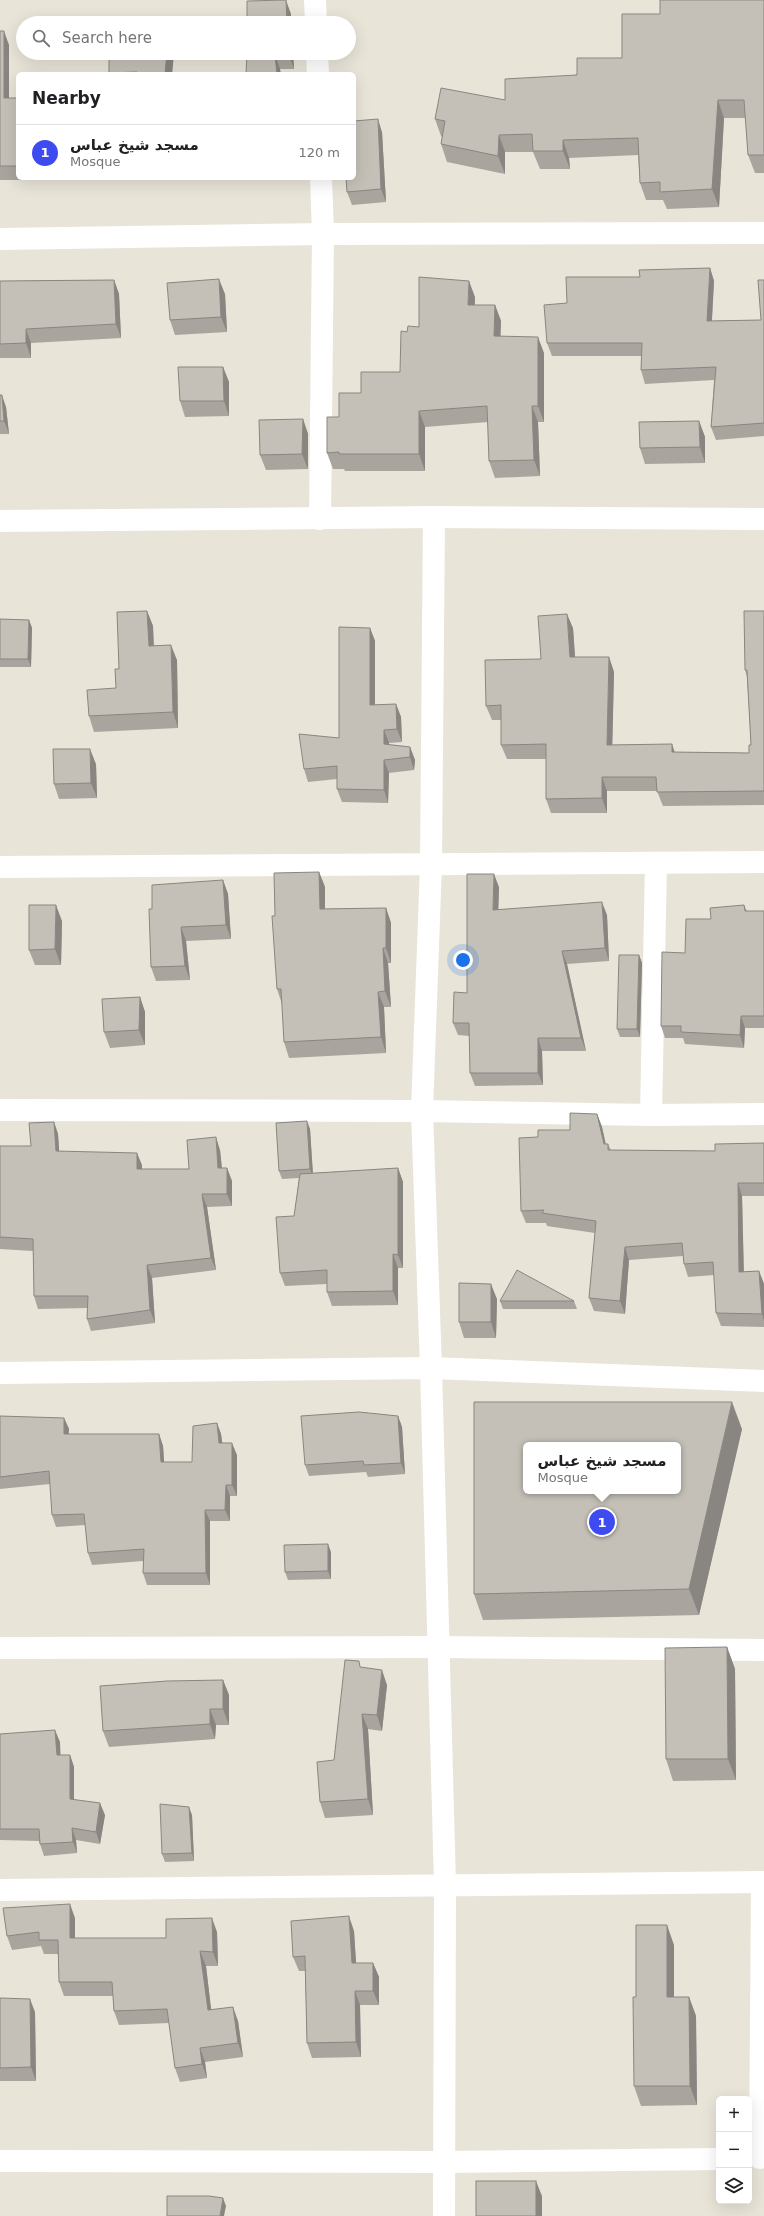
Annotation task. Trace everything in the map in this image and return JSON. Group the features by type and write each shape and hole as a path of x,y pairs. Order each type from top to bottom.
{"street":[{"path":"316,0 316,16"},
{"path":"317,60 318,72"},
{"path":"320,519 323,234 321,180"},
{"path":"0,238 323,234 764,233"},
{"path":"434,517 431,864 422,1111 431,1368 444,1885 444,2216"},
{"path":"0,521 434,517 764,519"},
{"path":"0,867 764,862"},
{"path":"651,1115 656,863"},
{"path":"0,1110 422,1111 651,1115 764,1114"},
{"path":"0,1373 431,1368 764,1381"},
{"path":"0,1648 438,1647 764,1650"},
{"path":"0,1890 763,1882 758,2158"},
{"path":"0,2161 444,2162 716,2159"}],"building":[{"path":"286,0 287,16 247,16 247,1"},
{"path":"660,0 764,0 764,155 748,155 744,100 718,100 712,189 660,192 660,182 640,183 638,138 563,140 563,151 533,151 532,134 499,135 498,156 441,144 445,121 435,119 441,88 505,100 505,79 577,75 577,58 622,58 622,14 660,14"},
{"path":"0,31 4,31 4,98 16,98 16,166 0,166"},
{"path":"109,60 166,60 165,72 109,72"},
{"path":"247,60 276,60 277,72 246,72"},
{"path":"378,119 381,189 347,192 346,180 356,180 356,121"},
{"path":"710,268 707,321 761,320 758,280 764,280 764,423 711,427 716,367 641,370 642,343 547,343 544,305 567,303 566,277 640,277 639,270"},
{"path":"419,277 469,281 468,305 495,305 494,336 538,337 538,406 532,406 534,460 489,461 487,406 419,411 419,454 327,453 327,417 339,417 339,393 361,393 361,372 400,372 401,331 407,332 408,326 419,327"},
{"path":"219,279 221,317 170,320 167,283"},
{"path":"114,280 116,324 26,329 26,343 0,344 0,281"},
{"path":"178,367 223,367 224,401 180,401"},
{"path":"0,395 2,395 4,421 0,421"},
{"path":"303,419 302,454 260,455 259,420"},
{"path":"699,421 700,447 640,448 639,422"},
{"path":"147,611 149,646 171,645 173,712 89,716 87,690 116,688 115,669 119,669 117,612"},
{"path":"744,611 764,611 764,791 657,792 656,777 602,777 602,798 546,799 546,744 501,745 501,705 486,706 485,660 541,659 538,616 567,614 570,657 609,657 607,745 672,744 672,752 749,753 749,745 751,745 747,670 745,670"},
{"path":"0,619 29,620 28,659 0,659"},
{"path":"339,627 370,628 370,705 396,704 397,729 384,730 384,744 410,747 410,757 384,760 384,790 337,789 337,766 304,769 299,734 339,738"},
{"path":"53,749 90,749 91,783 54,784"},
{"path":"319,872 320,909 386,908 386,948 383,948 385,991 378,992 381,1037 284,1042 281,989 277,989 272,916 275,916 274,873"},
{"path":"467,874 494,874 493,910 602,902 605,948 562,951 581,1038 538,1038 538,1073 470,1073 469,1023 453,1023 454,992 467,993"},
{"path":"223,880 226,925 181,927 185,966 151,967 149,909 152,909 152,885"},
{"path":"29,905 56,905 55,949 29,950"},
{"path":"744,905 745,911 764,911 764,1016 741,1016 740,1035 681,1032 681,1026 661,1026 662,952 685,953 686,919 711,919 710,908"},
{"path":"619,955 639,955 637,1029 617,1029"},
{"path":"140,997 139,1030 104,1032 102,999"},
{"path":"570,1113 597,1114 604,1144 608,1144 608,1150 715,1151 715,1144 764,1143 764,1183 738,1183 739,1272 759,1271 762,1314 716,1313 713,1262 684,1264 682,1243 625,1247 620,1301 589,1298 596,1221 542,1213 544,1210 521,1211 519,1138 538,1137 538,1130 570,1130"},
{"path":"307,1121 310,1169 279,1171 276,1123"},
{"path":"54,1122 56,1151 137,1153 137,1169 189,1169 187,1140 216,1137 218,1168 227,1168 227,1194 202,1194 211,1258 147,1265 150,1310 87,1319 88,1296 34,1296 33,1239 0,1237 0,1146 31,1146 29,1123"},
{"path":"398,1168 398,1255 393,1254 393,1291 327,1292 327,1270 280,1273 276,1217 294,1216 300,1174"},
{"path":"517,1270 574,1301 500,1301"},
{"path":"459,1283 491,1284 491,1322 459,1322"},
{"path":"474,1402 732,1402 689,1589 474,1594"},
{"path":"359,1412 398,1416 401,1463 364,1465 363,1461 305,1465 301,1416"},
{"path":"0,1416 64,1418 64,1434 159,1434 161,1462 192,1462 193,1426 217,1423 219,1443 232,1443 232,1485 226,1485 225,1510 205,1510 206,1573 143,1573 144,1549 88,1553 84,1514 52,1515 49,1471 0,1477"},
{"path":"328,1544 328,1571 285,1572 284,1545"},
{"path":"727,1647 728,1759 666,1759 665,1648"},
{"path":"345,1660 359,1661 360,1667 382,1670 377,1715 362,1714 368,1799 320,1802 317,1762 334,1760"},
{"path":"223,1680 223,1709 210,1709 210,1724 103,1731 100,1686 167,1681"},
{"path":"55,1730 57,1755 70,1755 70,1799 100,1803 96,1832 72,1828 73,1842 40,1844 39,1829 0,1829 0,1734"},
{"path":"160,1804 189,1807 192,1853 162,1854"},
{"path":"70,1904 70,1938 166,1938 166,1919 212,1918 213,1952 200,1951 208,2010 233,2007 238,2043 200,2048 202,2064 175,2068 167,2009 114,2011 112,1982 59,1982 58,1940 39,1940 39,1932 7,1936 3,1908"},
{"path":"349,1916 352,1963 373,1963 373,1991 355,1991 356,2042 307,2043 305,1956 293,1957 291,1921"},
{"path":"636,1925 667,1925 667,1997 689,1997 690,2086 634,2086 633,1997 636,1997"},
{"path":"0,1998 30,1999 31,2067 0,2068"},
{"path":"476,2181 536,2181 536,2216 476,2216"},
{"path":"167,2196 209,2196 223,2198 220,2216 167,2216"}],"place":[{"name":"مسجد شيخ عباس","path":"602,1522"}]}
